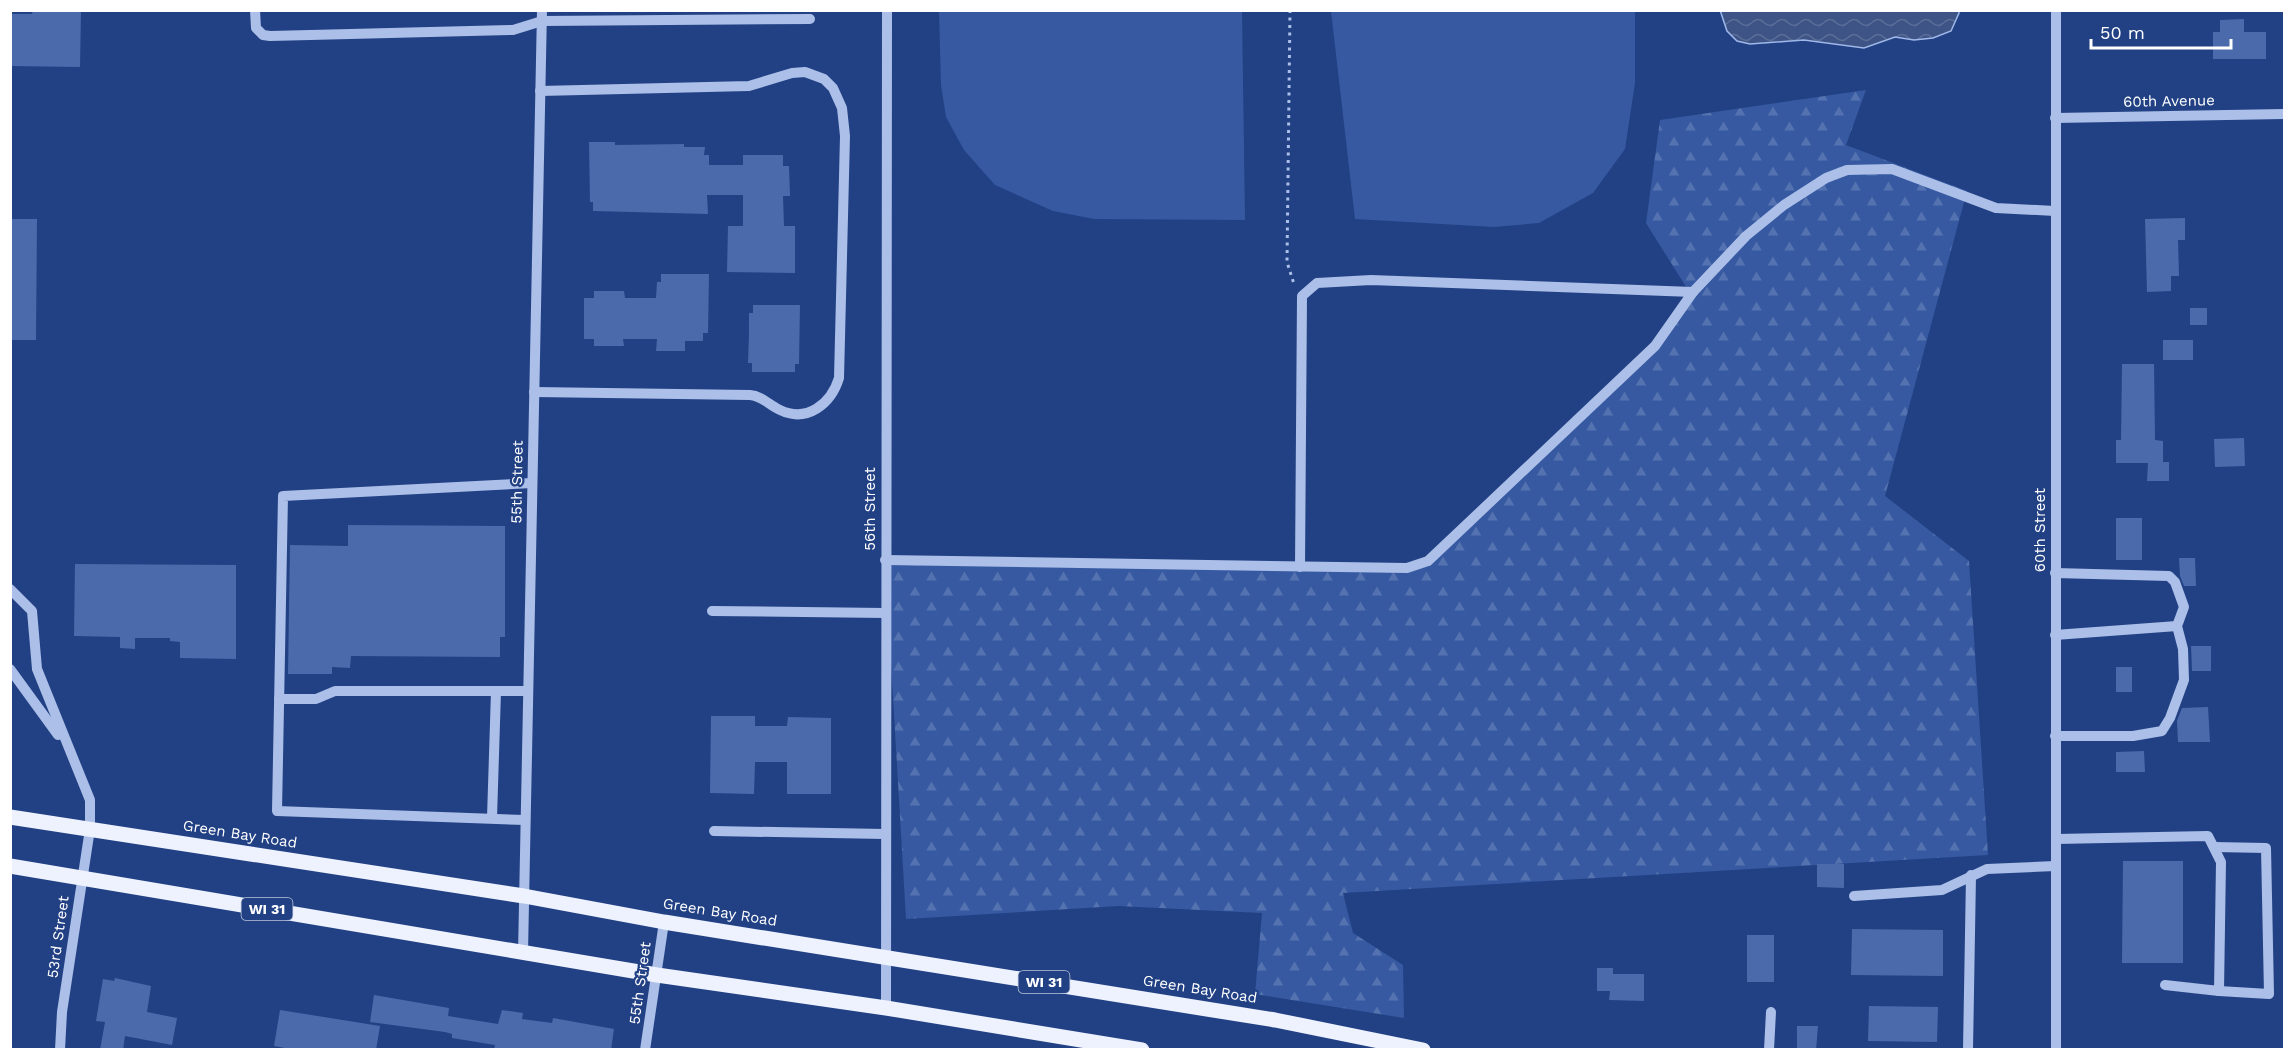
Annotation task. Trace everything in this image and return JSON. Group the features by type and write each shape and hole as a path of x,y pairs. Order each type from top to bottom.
{"main road":[{"name":"Green Bay Road","path":"10,817 524,896 664,922 1275,1020 1423,1050"},
{"path":"10,824 39,821"},
{"name":"WI 31","path":"10,866 657,975 886,1008 1142,1050"}],"street":[{"path":"255,10 256,28 263,35 270,36 513,30 542,16 810,19"},
{"name":"56th Street","path":"886,1008 887,10"},
{"name":"60th Street","path":"2056,10 2055,866 2057,1050"},
{"name":"55th Street","path":"523,953 542,16"},
{"path":"534,392 750,395 788,413 798,414 816,410 827,401 839,378 845,159 845,121 839,97 824,79 805,72 792,73 749,86 540,91"},
{"name":"60th Avenue","path":"2055,118 2284,114"},
{"path":"885,560 1407,568 1428,561 1655,346 1693,292 1746,236 1784,205 1826,178 1847,170 1892,169 1996,208 2055,211"},
{"path":"1300,567 1302,296 1317,283 1371,280 1693,292"},
{"path":"525,820 277,811 282,496 532,483"},
{"path":"2055,573 2169,576 2175,582 2184,607 2177,626 2183,649 2184,680 2170,718 2162,731 2133,736 2055,736"},
{"path":"10,589 32,611 37,669 67,748"},
{"path":"712,611 885,613"},
{"path":"2055,635 2177,626"},
{"path":"10,669 67,748"},
{"path":"279,699 316,699 335,691 527,691"},
{"path":"492,818 496,691"},
{"name":"53rd Street","path":"60,1050 62,1012 90,829 90,800 67,748"},
{"path":"714,831 885,834"},
{"path":"2056,840 2208,836 2221,861 2219,991"},
{"path":"2165,986 2269,994 2266,848 2214,848"},
{"path":"1854,896 1942,890 1958,885 1971,875 1987,869 2055,866"},
{"path":"1968,1050 1971,875"},
{"name":"55th Street","path":"645,1050 664,922"},
{"path":"1769,1050 1771,1012"},
{"path":"2048,1050 2056,1037"}],"path":[{"path":"1290,10 1287,262 1292,282 1302,296"}],"green space":[{"path":"939,11 1242,11 1245,220 1094,219 1053,211 995,185 964,150 946,117 941,85"},
{"path":"1331,11 1635,11 1635,83 1625,149 1593,193 1539,223 1494,227 1355,219"},
{"path":"1866,90 1846,145 1967,191 1885,496 1969,561 1988,855 1343,893 1353,933 1403,965 1404,1018 1255,994 1262,913 1118,906 906,919 885,560 1407,568 1428,562 1655,346 1688,290 1646,223 1660,120"}],"water":[{"path":"1720,10 1959,10 1959,13 1951,31 1933,38 1914,40 1895,37 1864,48 1804,40 1750,44 1737,41 1727,31"}],"building":[{"path":"33,10 81,10 80,67 10,66 10,14 32,14"},
{"path":"2244,19 2244,32 2266,32 2266,59 2213,59 2213,32 2220,32 2220,20"},
{"path":"589,142 615,142 615,145 684,144 684,147 705,147 704,155 709,155 709,165 743,165 743,155 783,155 783,166 789,166 790,196 783,196 784,226 795,226 795,273 727,272 728,226 743,226 743,195 707,195 708,214 593,211 593,202 590,202"},
{"path":"2185,218 2185,240 2178,240 2179,276 2171,276 2171,291 2147,292 2145,219"},
{"path":"10,219 37,219 36,340 10,340"},
{"path":"661,274 709,274 708,333 703,333 703,341 685,341 685,351 656,351 657,339 623,339 624,346 594,346 594,339 584,339 584,298 594,298 594,291 624,291 625,298 656,298 657,282 661,282"},
{"path":"753,305 800,305 799,364 795,364 795,372 752,372 752,363 748,363 749,313 753,313"},
{"path":"2190,308 2207,308 2207,325 2190,325"},
{"path":"2163,340 2193,340 2193,360 2163,360"},
{"path":"2122,364 2154,364 2155,440 2163,441 2163,462 2169,462 2169,481 2147,481 2148,463 2116,463 2116,440 2121,440"},
{"path":"2244,438 2245,466 2215,467 2214,439"},
{"path":"2116,518 2142,518 2142,560 2116,560"},
{"path":"348,525 505,526 505,637 500,637 500,657 351,656 350,668 332,667 332,674 288,674 290,545 348,546"},
{"path":"2179,558 2195,558 2196,586 2184,586 2180,576"},
{"path":"75,564 236,565 236,659 180,658 180,642 170,641 170,638 135,638 135,649 120,648 120,637 74,636"},
{"path":"2191,646 2211,646 2211,671 2192,671"},
{"path":"2116,667 2132,667 2132,692 2116,692"},
{"path":"2208,707 2210,742 2178,742 2177,721 2182,708"},
{"path":"711,716 755,716 755,726 787,726 788,717 831,718 831,794 787,794 787,762 755,762 754,794 710,793"},
{"path":"2144,751 2145,772 2116,772 2116,752"},
{"path":"2123,861 2183,861 2183,963 2122,963"},
{"path":"1817,864 1844,864 1844,888 1817,887"},
{"path":"1852,929 1943,930 1943,976 1851,975"},
{"path":"1747,935 1774,935 1774,982 1747,982"},
{"path":"1597,968 1613,968 1613,974 1644,974 1644,1001 1609,1000 1610,991 1597,991"},
{"path":"115,978 151,986 147,1012 177,1018 172,1045 125,1036 123,1050 100,1050 105,1022 96,1021 103,979 114,981"},
{"path":"374,995 449,1008 448,1016 498,1024 502,1010 523,1013 522,1019 552,1023 553,1018 614,1029 611,1050 494,1050 495,1045 452,1038 452,1034 445,1032 370,1022"},
{"path":"1869,1006 1938,1007 1937,1042 1868,1041"},
{"path":"280,1010 380,1026 376,1050 296,1050 274,1046"},
{"path":"1797,1026 1818,1026 1816,1050 1797,1050"}]}
